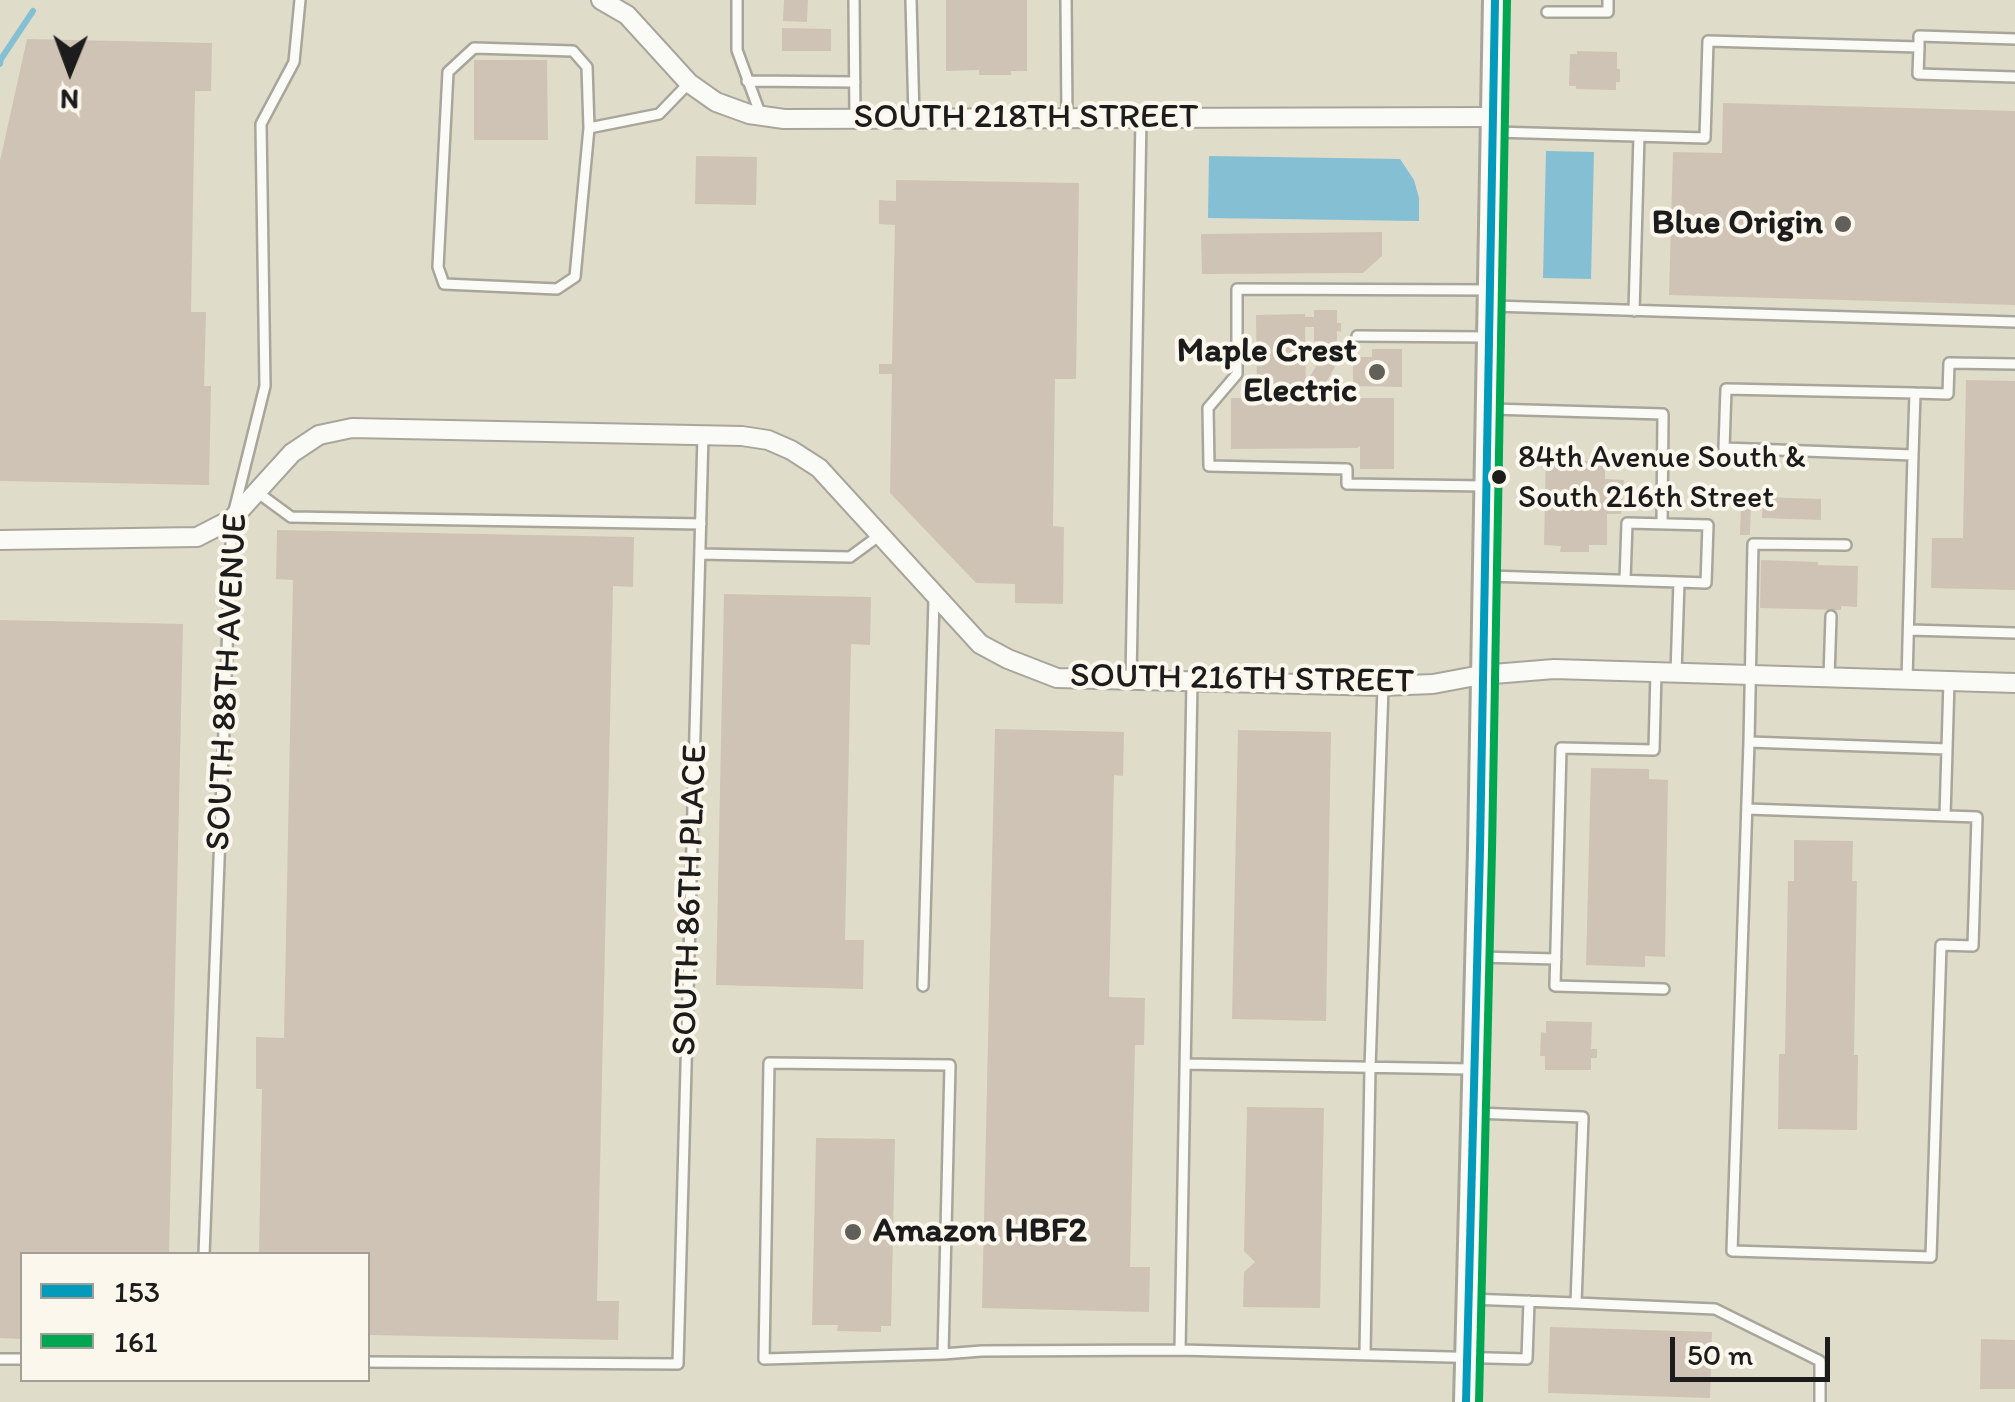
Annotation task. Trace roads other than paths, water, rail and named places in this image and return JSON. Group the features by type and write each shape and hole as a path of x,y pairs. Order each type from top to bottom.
{"main road":[{"path":"1466,1402 1495,0"}],"street":[{"name":"SOUTH 218TH STREET","path":"602,0 627,15 690,83 716,102 749,114 784,118 1141,118 1492,124"},
{"name":"SOUTH 216TH STREET","path":"0,540 198,536 232,519 292,453 320,434 352,428 742,436 768,440 819,468 980,644 1057,678 1383,686 1554,669 2015,683"}],"lane":[{"name":"SOUTH 88TH AVENUE","path":"204,1252 232,519 265,386 261,124 294,62 300,0"},
{"path":"737,0 737,50 761,115"},
{"path":"854,0 855,118"},
{"path":"911,0 914,118"},
{"path":"1066,0 1067,118"},
{"path":"1546,12 1608,12 1608,0"},
{"path":"2015,39 1919,36 1918,47 1918,74 2015,77"},
{"path":"1492,124 1705,138 1708,40 1918,47"},
{"path":"474,48 573,51 588,66 589,128 575,277 556,289 444,284 438,267 448,72 474,48"},
{"path":"747,82 855,82"},
{"path":"589,128 660,114 690,83"},
{"path":"1131,680 1141,118"},
{"path":"1634,310 1638,136"},
{"path":"1485,486 1347,484 1347,469 1209,466 1208,408 1237,374 1238,289 1489,298 1634,310 2015,322"},
{"path":"1357,336 1488,337"},
{"path":"1913,455 1724,448 1726,389 1948,394 1949,362 2015,364"},
{"path":"1907,680 1915,394"},
{"path":"1487,408 1663,414 1662,524"},
{"name":"SOUTH 86TH PLACE","path":"370,1362 678,1364 704,435"},
{"path":"257,492 290,517 701,524"},
{"path":"1483,576 1679,582 1706,582 1708,526 1626,523 1625,580"},
{"path":"700,554 850,556 880,534"},
{"path":"1746,810 1977,817 1972,946 1941,945 1932,1257 1732,1251 1753,544 1846,545"},
{"path":"1676,672 1679,582"},
{"path":"923,986 934,594"},
{"path":"1829,678 1831,616"},
{"path":"1908,630 2015,633"},
{"path":"1656,672 1654,750 1562,748 1555,986 1664,989"},
{"path":"1945,816 1949,681"},
{"path":"1180,1350 1192,682"},
{"path":"1365,1354 1383,686"},
{"path":"1749,742 1947,748"},
{"path":"1476,957 1556,959"},
{"path":"943,1354 950,1064 769,1063 764,1359 943,1354 982,1351 1180,1350 1527,1359 1529,1301"},
{"path":"1185,1064 1473,1070"},
{"path":"1472,1113 1583,1117 1576,1303"},
{"path":"1469,1299 1715,1310 1820,1361 1820,1402"}],"water":[{"path":"1546,151 1594,152 1591,279 1543,278"},
{"path":"1209,156 1400,159 1414,180 1419,221 1208,218"}],"waterway":[{"path":"0,64 33,11"}],"place":[{"name":"Blue Origin","path":"1843,224"},
{"name":"Maple Crest Electric","path":"1377,372"},
{"name":"84th Avenue South & South 216th Street","path":"1499,477"},
{"name":"Amazon HBF2","path":"853,1232"}]}
